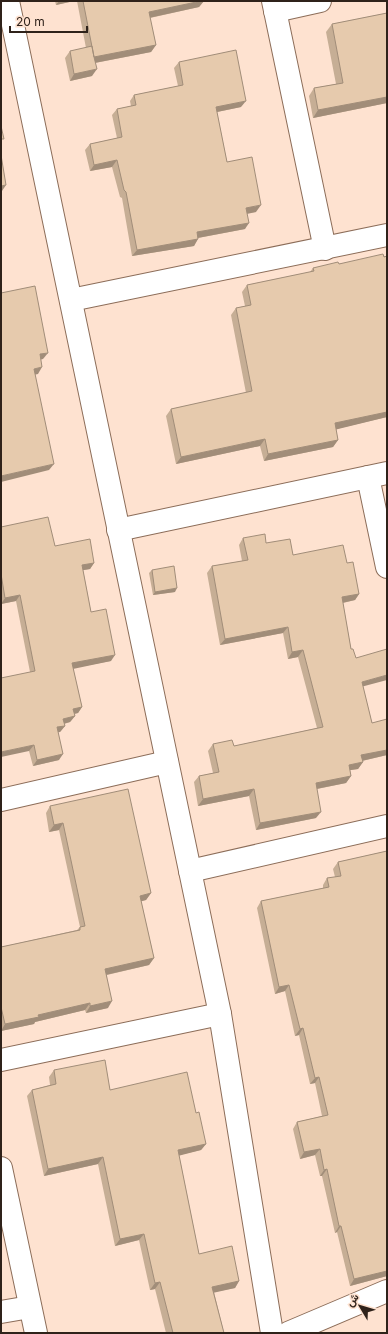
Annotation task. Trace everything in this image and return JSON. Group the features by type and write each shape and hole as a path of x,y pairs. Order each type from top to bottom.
{"street":[{"path":"8,1 220,1014 272,1333"},
{"path":"320,1 274,6 325,249"},
{"path":"70,300 325,249 387,235"},
{"path":"118,530 377,475 387,567"},
{"path":"1,800 167,762"},
{"path":"190,871 387,826"},
{"path":"1,1060 220,1014"},
{"path":"1,1168 36,1333"},
{"path":"288,1333 387,1291"},
{"path":"1,1312 30,1306"}],"building":[{"path":"83,1 201,1 149,12 156,45 94,57 97,69 74,74 70,51 92,46"},
{"path":"387,13 387,97 318,110 314,88 343,83 332,24"},
{"path":"236,50 246,101 216,107 227,162 252,157 261,205 246,208 249,223 197,232 198,239 137,250 126,192 124,190 117,160 94,165 90,144 122,137 117,109 136,105 134,95 183,85 179,62"},
{"path":"1,126 4,139 1,139"},
{"path":"1,155 6,185 1,186"},
{"path":"383,254 384,257 387,256 387,412 335,423 338,440 268,454 265,439 181,457 171,409 252,391 236,308 251,305 247,285 314,271 313,268 338,262 339,264"},
{"path":"35,286 48,353 40,354 42,367 34,369 54,464 1,476 1,293"},
{"path":"48,517 55,546 90,539 94,563 82,565 91,612 106,609 115,655 72,663 82,707 73,709 75,716 63,719 65,726 57,727 63,754 37,760 34,745 1,752 1,678 35,671 20,595 5,598 1,574 1,527"},
{"path":"265,534 266,543 290,539 293,555 343,545 347,563 353,562 359,594 342,597 351,649 353,649 356,658 387,649 387,675 362,682 372,723 387,719 387,750 361,755 363,762 349,765 351,776 316,783 321,812 260,823 254,789 203,799 199,776 219,772 213,744 232,740 234,746 323,727 303,650 292,652 288,627 225,639 212,566 248,560 243,538"},
{"path":"174,566 177,588 155,592 152,570"},
{"path":"128,789 151,893 140,896 154,958 105,969 112,1001 90,1006 90,1003 38,1015 39,1017 5,1024 1,1007 1,947 80,930 80,927 85,926 63,823 54,825 50,806"},
{"path":"387,851 387,1271 354,1279 341,1226 339,1226 327,1169 324,1170 320,1149 304,1152 297,1122 328,1115 319,1077 315,1078 303,1028 300,1029 289,985 279,987 261,901 329,887 327,878 341,876 338,862"},
{"path":"105,1060 110,1090 187,1072 196,1113 199,1112 206,1144 178,1150 199,1254 232,1246 239,1281 212,1287 224,1333 173,1333 160,1282 155,1283 144,1234 120,1239 103,1157 48,1169 32,1090 56,1084 54,1070"}]}
